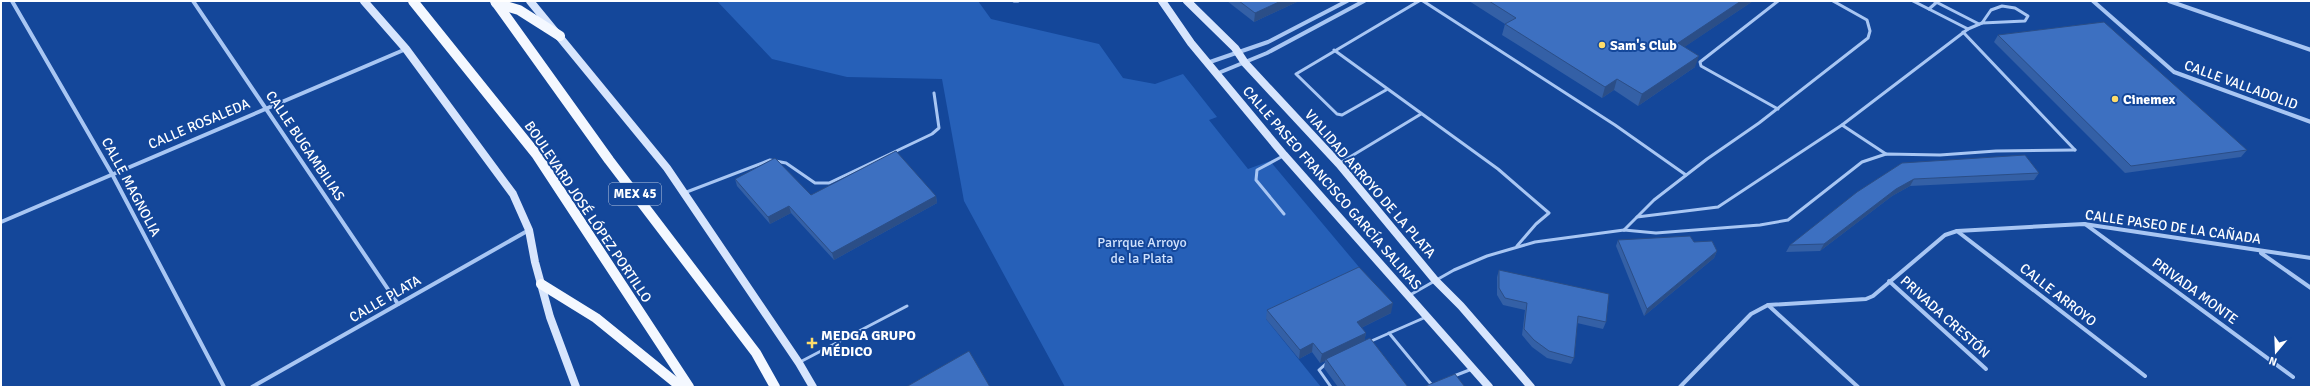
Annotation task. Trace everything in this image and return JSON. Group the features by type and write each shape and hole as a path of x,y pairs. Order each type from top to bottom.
{"main road":[{"name":"BOULEVARD JOSÉ LÓPEZ PORTILLO","path":"413,1 536,154 689,387"},
{"path":"495,2 519,10 560,36"},
{"name":"MEX 45","path":"495,2 609,160 756,353 775,387"},
{"path":"541,284 575,302 642,354 681,387"}],"street":[{"name":"CALLE MAGNOLIA","path":"12,1 112,174 224,387"},
{"name":"CALLE BUGAMBILIAS","path":"193,1 398,304"},
{"path":"364,1 406,49 509,188 529,230 541,284 576,387"},
{"path":"530,1 648,142 798,363 812,387"},
{"name":"CALLE PASEO FRANCISCO GARCÍA SALINAS","path":"1162,1 1191,43 1284,155 1489,387"},
{"name":"VIALIDAD ARROYO DE LA PLATA","path":"1187,1 1238,52 1246,63 1339,164 1435,280 1461,306 1531,387"},
{"path":"1208,63 1268,42 1347,1"},
{"path":"1216,74 1246,63 1364,1"},
{"name":"CALLE VALLADOLID","path":"2093,1 2174,72 2311,122"},
{"path":"2169,1 2311,50"},
{"name":"CALLE ROSALEDA","path":"1,222 266,107 406,49"},
{"name":"CALLE PASEO DE LA CAÑADA","path":"1683,386 1751,314 1768,305 1866,299 1873,296 1945,235 1957,231 2084,224 2311,258"},
{"name":"PRIVADA MONTE","path":"2084,224 2293,377"},
{"name":"CALLE PLATA","path":"252,387 514,237 529,230"},
{"name":"CALLE ARROYO","path":"1957,231 2145,376"},
{"path":"2259,251 2311,288"},
{"name":"PRIVADA CRESTÓN","path":"1889,281 1986,370"},
{"path":"1768,305 1858,387"}],"lane":[{"path":"1386,90 1364,105 1342,115 1337,114 1296,74 1334,50 1420,1"},
{"path":"1423,1 1510,59 1615,125 1686,175"},
{"path":"1778,1 1700,62 1702,66 1730,83 1778,109"},
{"path":"1624,230 1654,200 1686,175 1778,109 1868,38 1870,31 1867,20 1833,1"},
{"path":"1913,1 1968,29"},
{"path":"1929,9 1936,2 1981,24"},
{"path":"1637,217 1718,207 1842,125 1963,32 1981,24 2025,21 2028,16 2014,5 2003,3 1992,7 1985,13 1981,24"},
{"path":"1408,296 1435,280 1487,256 1517,246 1624,230 1656,233 1760,225 1788,220 1862,162 1886,154 1940,155 1996,151 2075,150 1963,32"},
{"path":"1334,50 1386,90 1454,136 1518,185 1549,213 1536,224 1517,246"},
{"path":"684,193 770,160 785,162 812,183 820,185 830,183 932,134 939,128 934,93"},
{"path":"1339,164 1421,114"},
{"path":"1842,125 1886,154"},
{"path":"1284,155 1257,170 1256,180 1284,214"},
{"path":"798,363 907,306"},
{"path":"1364,345 1426,317"},
{"path":"1388,333 1431,384"},
{"path":"1330,387 1319,370 1323,365 1334,359"},
{"path":"1452,377 1472,369"},
{"path":"1426,387 1438,382"}],"green space":[{"name":"Parrque Arroyo de la Plata","path":"717,1 978,1 991,19 1099,44 1123,78 1155,84 1183,74 1217,117 1209,120 1248,169 1270,161 1364,273 1266,319 1321,387 1065,387 964,201 942,79 847,77 772,59"}],"building":[{"path":"1239,1 1281,1 1255,13"},
{"name":"Sam's Club","path":"1489,1 1741,1 1678,43 1699,56 1642,94 1617,79 1605,87 1505,24 1516,18"},
{"name":"Cinemex","path":"2104,22 2247,150 2131,166 1998,35"},
{"path":"896,151 936,196 832,253 789,206 768,217 735,179 775,158 811,195"},
{"path":"2025,155 2039,173 1914,179 1896,189 1824,244 1790,245 1857,192 1902,163"},
{"path":"1690,236 1694,242 1712,241 1717,251 1647,309 1618,240"},
{"path":"1359,267 1393,303 1357,322 1366,333 1322,354 1313,343 1300,350 1267,310"},
{"path":"1499,270 1609,294 1606,322 1578,316 1574,358 1549,351 1534,340 1524,329 1527,303 1505,298 1499,288"},
{"path":"1370,338 1408,387 1346,387 1326,359"},
{"path":"969,351 990,387 906,387"},
{"path":"1455,374 1465,387 1423,387"}],"place":[{"name":"Sam's Club","path":"1602,45"},
{"name":"Cinemex","path":"2115,99"},
{"name":"MEDGA GRUPO MÉDICO","path":"812,343"}]}
